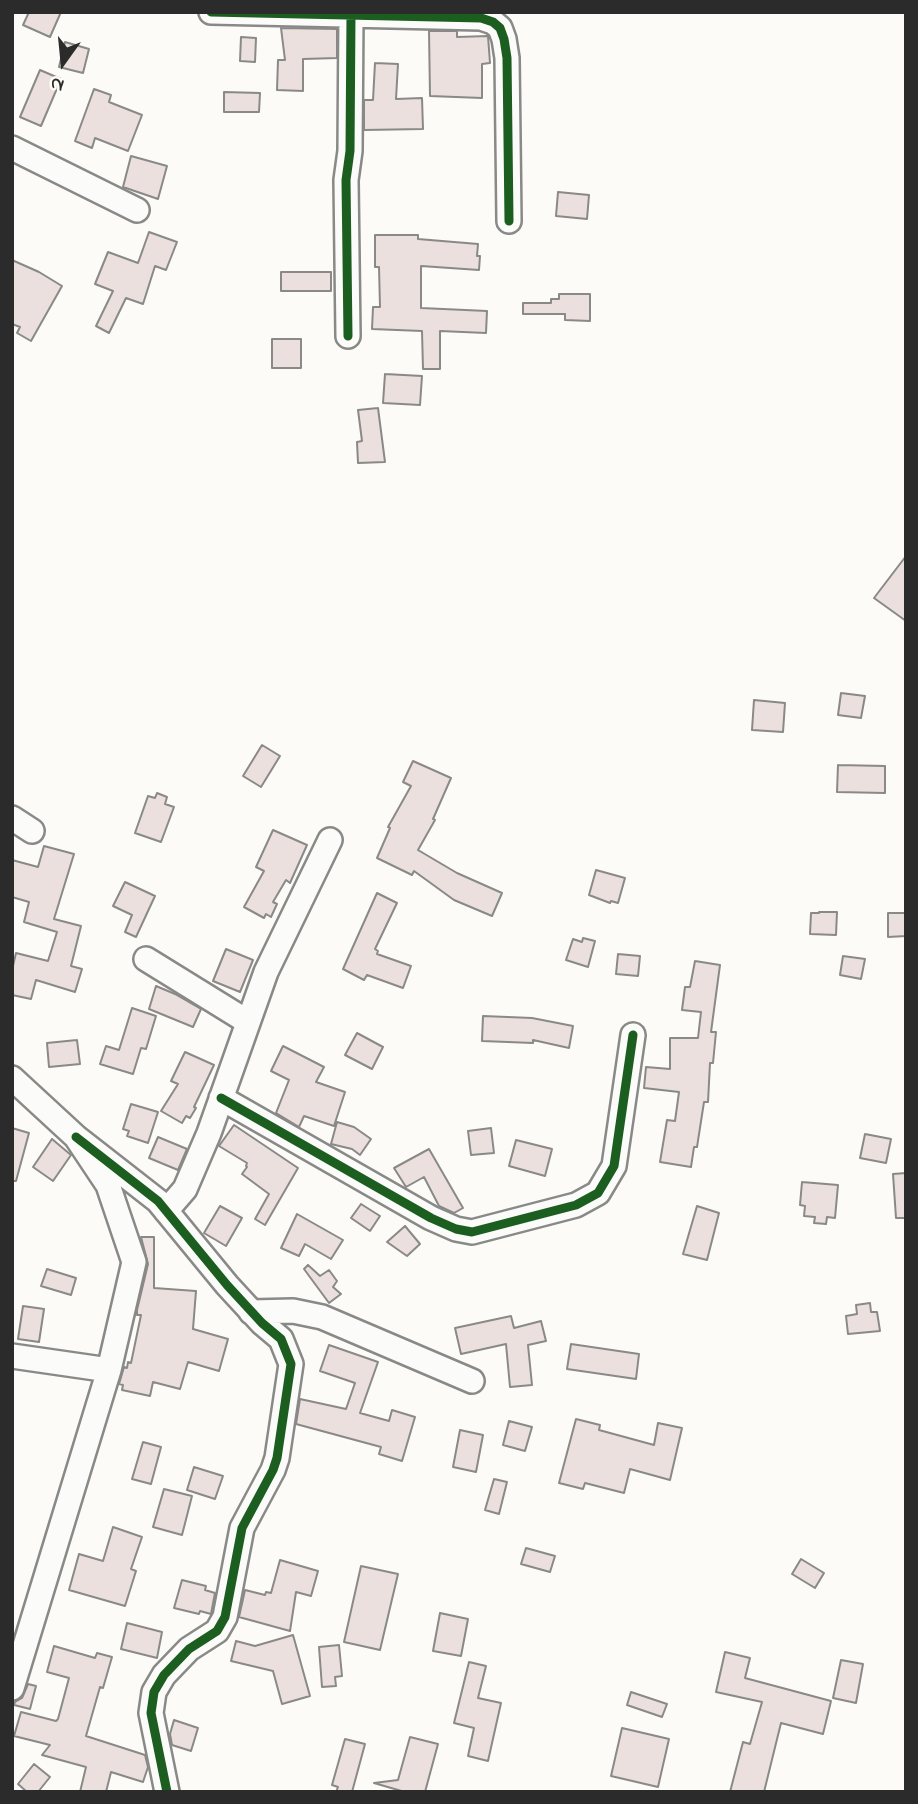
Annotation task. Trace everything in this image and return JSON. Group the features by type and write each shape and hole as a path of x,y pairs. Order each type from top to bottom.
{"street":[{"path":"211,12 481,18 494,22 500,28 507,58 509,221"},
{"path":"348,336 346,180 349,151 351,15"},
{"path":"12,148 137,210"},
{"path":"12,818 32,831"},
{"path":"166,1211 185,1189 266,972 330,840"},
{"path":"146,959 248,1022"},
{"path":"221,1098 431,1217 456,1229 472,1232 576,1205 598,1193 614,1166 633,1035"},
{"path":"14,1082 76,1137 158,1201 251,1312 281,1339 291,1364 277,1458 242,1528 225,1617 219,1628 189,1649 164,1675 154,1692 151,1713 167,1792"},
{"path":"12,1688 109,1370 134,1262 108,1185 76,1137"},
{"path":"251,1312 293,1311 321,1317 472,1381"},
{"path":"12,1356 109,1370"}],"building":[{"path":"29,12 61,12 50,37 23,25"},
{"path":"281,28 337,29 337,58 303,59 303,91 277,90 278,60 285,60"},
{"path":"429,31 457,31 457,37 488,36 490,63 482,64 482,98 430,96"},
{"path":"241,37 256,38 255,62 240,61"},
{"path":"65,42 89,49 83,73 59,67"},
{"path":"375,63 398,64 396,99 422,98 423,129 364,130 364,100 373,100"},
{"path":"40,70 61,79 41,126 20,117"},
{"path":"94,89 111,95 109,102 142,115 128,151 95,138 92,148 75,141"},
{"path":"224,92 260,93 259,112 224,112"},
{"path":"131,156 167,166 158,199 123,187"},
{"path":"558,192 589,195 587,219 556,216"},
{"path":"149,232 177,242 166,270 155,266 143,304 126,298 109,333 96,326 113,291 95,284 108,252 138,263"},
{"path":"375,235 418,235 418,239 478,244 479,270 421,266 421,308 487,311 486,333 440,331 440,369 423,369 422,331 372,329 373,307 380,307 379,267 375,267"},
{"path":"12,260 62,286 31,341 17,333 20,327 12,324"},
{"path":"281,272 331,272 331,291 281,291"},
{"path":"559,294 590,294 590,321 565,320 565,314 523,314 523,303 551,303 551,299 559,299"},
{"path":"272,339 301,339 301,368 272,368"},
{"path":"385,374 422,376 420,405 383,403"},
{"path":"378,408 385,462 358,463 357,442 362,441 358,410"},
{"path":"906,556 906,621 874,598"},
{"path":"841,693 865,696 861,718 838,715"},
{"path":"754,700 785,703 783,732 752,730"},
{"path":"262,745 280,756 261,787 243,776"},
{"path":"413,761 451,778 433,819 435,820 418,850 457,873 502,893 492,916 454,900 414,871 412,875 377,858 390,828 388,827 411,786 403,782"},
{"path":"838,765 885,766 885,793 837,792"},
{"path":"157,793 167,797 165,804 174,807 161,842 135,833 148,796 155,798"},
{"path":"273,830 307,845 290,883 286,880 273,902 277,904 271,917 266,914 264,918 244,907 264,871 256,867"},
{"path":"44,846 74,854 54,919 81,926 71,966 82,969 75,992 36,980 31,999 12,995 12,970 16,953 48,961 57,932 24,922 29,902 12,897 12,860 38,867"},
{"path":"596,870 625,878 618,903 610,903 589,895"},
{"path":"125,882 155,896 136,937 125,932 132,915 113,906"},
{"path":"377,893 397,903 375,949 377,954 411,966 403,988 367,975 364,980 343,969"},
{"path":"837,912 836,935 810,934 811,913"},
{"path":"888,913 906,913 906,936 888,937"},
{"path":"583,938 595,941 588,967 566,960 573,939 582,942"},
{"path":"226,949 253,960 240,992 213,981"},
{"path":"618,954 640,956 638,976 616,974"},
{"path":"843,956 865,959 861,979 840,975"},
{"path":"695,961 720,965 711,1032 716,1032 713,1063 710,1063 708,1102 704,1102 691,1167 660,1162 667,1120 675,1121 679,1092 644,1088 646,1067 670,1069 670,1038 698,1038 701,1012 682,1010 685,987 690,987"},
{"path":"156,986 201,1009 193,1027 149,1009"},
{"path":"132,1008 156,1016 146,1049 141,1048 133,1074 100,1064 106,1046 119,1050"},
{"path":"483,1016 532,1018 573,1026 569,1048 533,1040 533,1043 482,1041"},
{"path":"357,1033 383,1047 372,1069 345,1055"},
{"path":"77,1040 80,1064 49,1067 47,1043"},
{"path":"283,1046 324,1067 316,1082 345,1092 334,1126 304,1116 299,1127 276,1113 289,1080 271,1071"},
{"path":"185,1052 214,1065 194,1107 196,1108 190,1118 186,1116 182,1123 161,1111 178,1084 171,1081"},
{"path":"131,1104 158,1112 148,1143 127,1136 129,1131 123,1129"},
{"path":"337,1122 354,1127 371,1139 360,1155 352,1149 331,1144"},
{"path":"234,1125 298,1168 265,1225 255,1219 269,1194 242,1174 247,1163 219,1146"},
{"path":"12,1128 29,1133 16,1181 12,1181"},
{"path":"491,1128 494,1153 471,1155 468,1131"},
{"path":"865,1134 891,1139 886,1163 860,1158"},
{"path":"158,1137 187,1149 178,1170 149,1158"},
{"path":"52,1139 71,1155 53,1181 33,1167"},
{"path":"516,1140 552,1149 545,1176 509,1166"},
{"path":"429,1149 463,1208 454,1213 439,1206 424,1177 406,1187 394,1168"},
{"path":"906,1173 906,1218 896,1218 893,1174"},
{"path":"802,1182 838,1185 835,1218 827,1217 826,1224 814,1223 815,1217 804,1216 805,1206 800,1205"},
{"path":"361,1204 380,1216 370,1231 351,1218"},
{"path":"220,1206 242,1218 226,1246 204,1233"},
{"path":"697,1206 719,1213 707,1260 683,1254"},
{"path":"297,1214 343,1240 331,1259 305,1244 299,1256 281,1248"},
{"path":"405,1226 420,1244 407,1256 387,1242"},
{"path":"141,1237 154,1237 154,1288 196,1291 193,1329 228,1339 219,1371 188,1362 180,1389 153,1382 150,1396 122,1390 123,1385 119,1384 124,1367 127,1368 128,1362 131,1363 141,1315 137,1315 137,1310 148,1264"},
{"path":"308,1265 320,1276 329,1270 337,1281 333,1287 341,1294 329,1303 304,1269"},
{"path":"47,1269 76,1278 71,1295 41,1286"},
{"path":"870,1303 871,1312 877,1312 880,1331 848,1334 846,1316 857,1314 856,1305"},
{"path":"23,1306 44,1309 39,1342 18,1339"},
{"path":"511,1316 514,1328 541,1321 546,1341 528,1345 532,1385 510,1387 506,1344 461,1354 455,1328"},
{"path":"571,1344 639,1354 636,1379 567,1369"},
{"path":"329,1345 378,1362 360,1413 389,1421 392,1410 415,1417 402,1461 379,1454 381,1447 296,1424 300,1399 346,1409 355,1383 320,1371"},
{"path":"576,1419 600,1425 599,1430 654,1445 658,1423 682,1428 670,1480 630,1469 624,1493 585,1483 583,1489 559,1483"},
{"path":"509,1421 532,1427 525,1451 503,1445"},
{"path":"460,1430 483,1435 476,1472 453,1467"},
{"path":"143,1442 161,1447 151,1484 132,1479"},
{"path":"194,1467 223,1476 215,1499 187,1490"},
{"path":"494,1479 507,1482 499,1514 485,1510"},
{"path":"164,1489 192,1496 182,1535 153,1527"},
{"path":"113,1527 142,1537 131,1569 136,1571 125,1606 69,1590 79,1554 103,1561"},
{"path":"526,1548 555,1556 550,1572 521,1564"},
{"path":"801,1559 824,1573 815,1588 792,1574"},
{"path":"280,1560 318,1571 311,1596 296,1592 290,1631 239,1617 245,1590 265,1595 266,1592 271,1593"},
{"path":"361,1566 398,1574 380,1650 344,1642"},
{"path":"182,1580 206,1586 205,1590 215,1593 211,1614 174,1608"},
{"path":"440,1613 468,1619 461,1656 433,1651"},
{"path":"127,1623 162,1632 157,1658 121,1649"},
{"path":"293,1635 310,1696 282,1704 273,1671 231,1661 236,1641 255,1646"},
{"path":"339,1645 342,1676 335,1677 336,1686 322,1687 319,1647"},
{"path":"54,1646 95,1658 97,1653 112,1657 86,1736 145,1755 148,1767 143,1782 111,1772 106,1792 80,1792 86,1767 42,1755 50,1745 14,1736 21,1712 56,1721 58,1719 69,1678 47,1672"},
{"path":"725,1652 750,1658 745,1678 831,1701 823,1734 781,1723 764,1792 730,1792 743,1742 750,1744 762,1702 716,1692"},
{"path":"841,1660 863,1664 856,1703 833,1698"},
{"path":"469,1662 486,1666 478,1698 501,1703 488,1761 468,1756 474,1728 454,1723"},
{"path":"28,1684 36,1686 30,1709 14,1705 22,1698"},
{"path":"631,1692 667,1704 662,1717 627,1705"},
{"path":"174,1720 198,1728 191,1751 172,1745 170,1734"},
{"path":"622,1728 669,1739 658,1787 611,1776"},
{"path":"410,1737 438,1744 425,1792 405,1792 374,1783 398,1780"},
{"path":"345,1739 365,1744 352,1792 336,1792 338,1787 332,1785"},
{"path":"34,1764 50,1777 38,1792 27,1792 18,1784"}],"cycle path":[{"path":"211,12 481,18 493,22 500,28 507,58 509,221"},
{"path":"348,336 346,180 350,151 351,15"},
{"path":"221,1098 431,1218 456,1229 472,1232 576,1205 598,1193 614,1166 633,1035"},
{"path":"76,1137 158,1201 227,1285 262,1323 281,1339 291,1364 277,1458 242,1528 225,1617 217,1631 189,1649 164,1675 154,1692 151,1713 167,1792"}]}
